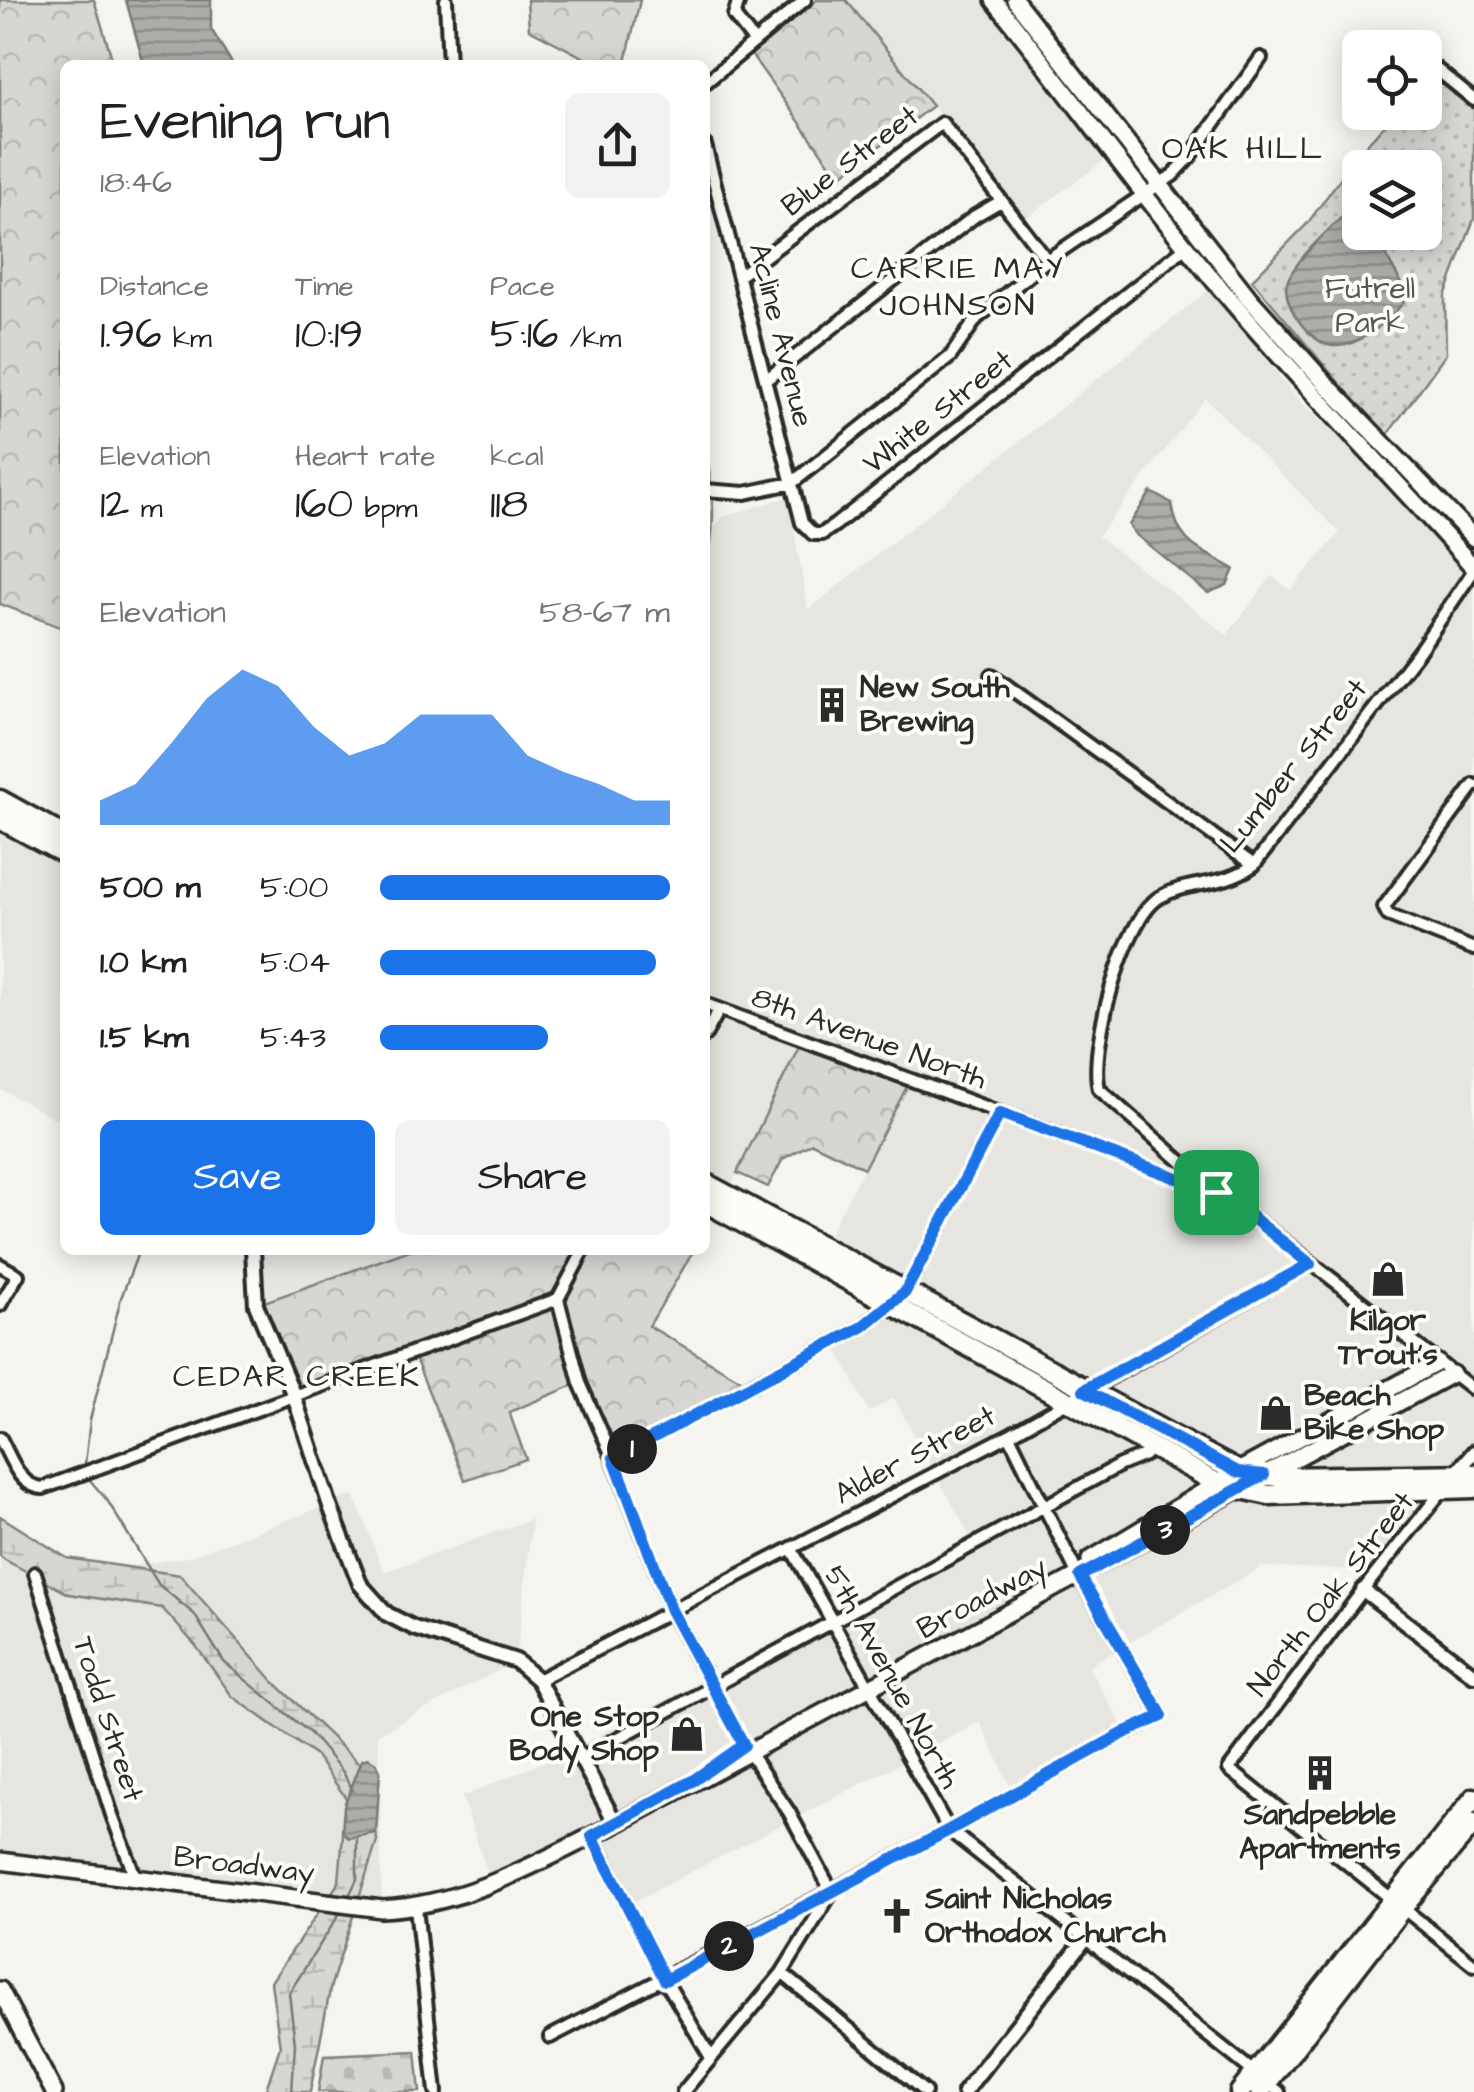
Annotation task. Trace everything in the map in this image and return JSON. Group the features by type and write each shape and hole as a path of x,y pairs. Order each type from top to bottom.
{"main road":[{"path":"994,0 1186,247 1314,396 1410,494 1474,569"},
{"path":"1015,0 1249,298 1318,376 1474,538"},
{"path":"0,800 60,833"},
{"path":"0,819 60,851"},
{"path":"710,1186 898,1298"},
{"path":"710,1204 898,1298 1269,1495 1458,1479"},
{"name":"Broadway","path":"0,1862 382,1910 416,1908 492,1885 616,1824 747,1749 1078,1573 1437,1363"},
{"path":"1264,1475 1452,1374"},
{"path":"1077,1395 1218,1484 1264,1475 1458,1479 1474,1488"},
{"name":"Broadway","path":"1078,1573 1218,1484"},
{"path":"1240,2092 1266,2085 1474,1798"},
{"path":"1398,1904 1474,1823"},
{"path":"0,1990 54,2092"}],"street":[{"path":"446,0 449,60"},
{"path":"739,0 734,16 754,40"},
{"path":"710,79 805,0"},
{"path":"710,490 744,493 792,483 950,357 977,318 1047,260 1173,175 1190,158 1261,58"},
{"path":"1442,73 1474,100"},
{"name":"Blue Street","path":"740,275 942,123 1000,202"},
{"name":"Acline Avenue","path":"710,164 802,523 813,534"},
{"path":"767,379 960,228 1000,202 1047,260"},
{"name":"White Street","path":"813,534 822,534 835,525 1186,247"},
{"name":"Lumber Street","path":"1216,1192 1099,1089 1096,1074 1102,1033 1136,922 1147,906 1178,890 1224,882 1254,865 1419,651 1474,569"},
{"path":"992,676 1254,865"},
{"path":"1474,785 1384,907 1388,915 1474,949"},
{"name":"8th Avenue North","path":"710,1006 1216,1192 1264,1224 1474,1390"},
{"path":"710,1026 719,1010"},
{"path":"614,1458 848,1335 898,1298 1000,1113"},
{"path":"254,1255 256,1304 294,1396 352,1568 371,1599 387,1614 414,1628 516,1661 538,1680 616,1824"},
{"path":"0,1438 24,1482 32,1488 43,1488 558,1298 581,1255"},
{"name":"Alder Street","path":"538,1680 1008,1435 1310,1264"},
{"path":"0,1265 18,1275 0,1306"},
{"path":"558,1298 580,1383 614,1458 671,1610 832,1892"},
{"path":"550,2038 1162,1716 1078,1573 1008,1435"},
{"path":"580,1759 1120,1465 1133,1462 1152,1445"},
{"name":"North Oak Street","path":"1398,1904 1229,1768 1363,1590 1458,1479 1474,1452"},
{"name":"5th Avenue North","path":"791,1548 949,1830 1087,1936 1266,2085"},
{"name":"Todd Street","path":"35,1573 136,1880"},
{"path":"1363,1590 1474,1675"},
{"path":"592,1836 665,1980 710,2056"},
{"path":"683,2092 782,1973 832,1892"},
{"path":"1398,1904 1474,1965"},
{"path":"416,1908 436,2092"},
{"path":"964,2092 1087,1936"},
{"path":"782,1973 925,2092"}],"shaded area":[{"path":"126,0 211,0 211,29 230,60 143,60"},
{"path":"846,0 1015,0 1126,144 1025,219"},
{"path":"1342,218 1342,250 1384,250 1401,283 1404,302 1363,338 1334,346 1307,331 1293,312 1286,292 1291,274"},
{"path":"1209,290 1300,401 1389,485 1474,581 1474,779 1450,814 1474,785 1474,1474 1445,1488 1371,1570 1262,1567 1088,1666 1126,1732 1014,1794 980,1722 627,1905 592,1836 492,1885 462,1797 574,1749 971,1538 894,1398 869,1412 834,1343 862,1327 904,1293 823,1246 910,1079 803,1038 727,1195 710,1186 710,533 722,517 788,497 808,610","holes":["1205,398 1340,533 1290,590 1272,576 1227,635 1098,536"]},
{"path":"1151,492 1172,503 1179,528 1192,544 1234,569 1227,585 1208,593 1135,534 1129,525"},
{"path":"0,801 60,833 60,1121 0,1089"},
{"path":"254,1255 396,1255 256,1305"},
{"path":"354,1495 384,1572 532,1519 516,1661 378,1734 382,1909 0,1861 0,1556 5,1560 126,1567 191,1556"},
{"path":"368,1758 380,1771 376,1833 349,1838 342,1833 344,1806 362,1760"}],"green space":[{"path":"0,0 94,0 112,60 60,60 60,627 0,604"},
{"path":"527,0 640,0 626,60 588,60 529,29"},
{"path":"817,0 846,0 932,106 839,177 750,53"},
{"name":"Futrell Park","path":"1442,80 1474,109 1474,219 1445,296 1446,354 1388,434 1367,416 1252,280 1307,224 1342,176 1342,250 1442,250 1442,150 1362,150 1380,130 1442,130"},
{"path":"710,478 713,508 710,546"},
{"path":"803,1038 911,1079 864,1168 812,1143 783,1159 768,1187 737,1173"},
{"path":"396,1255 691,1255 649,1326 753,1387 613,1458 579,1383 509,1412 526,1459 465,1480 412,1351 294,1396 256,1305"},
{"path":"0,1516 67,1558 180,1575 274,1682 371,1775 377,1841 331,1985 310,2092 265,2092 280,2047 271,1982 339,1882 346,1798 316,1756 232,1696 162,1608 69,1594 5,1560 0,1556"},
{"path":"416,2051 420,2092 318,2092 324,2055"}],"waterway":[{"path":"85,1464 90,1420 121,1298 137,1255"},
{"path":"89,1479 107,1500 159,1585 194,1614 224,1662 310,1733 343,1772 353,1791"},
{"path":"348,1898 357,1879 357,1838"},
{"path":"292,2092 295,2044 289,1993 342,1910"}],"place":[{"name":"New South Brewing","path":"832,705"},
{"name":"Kilgor Trout's","path":"1388,1279"},
{"name":"Beach Bike Shop","path":"1276,1413"},
{"name":"One Stop Body Shop","path":"687,1734"},
{"name":"Sandpebble Apartments","path":"1320,1773"},
{"name":"Saint Nicholas Orthodox Church","path":"897,1916"}],"district":[{"name":"OAK HILL","path":"1243,148"},
{"name":"CARRIE MAY JOHNSON","path":"958,286"},
{"name":"CEDAR CREEK","path":"297,1376"}],"route":[{"path":"1000,1113 1216,1192 1264,1224 1310,1264 1084,1390 1238,1472 1264,1475 1080,1576 1162,1716 665,1980 592,1836 694,1780 744,1745 671,1610 614,1458 862,1327 905,1292 1000,1113"}]}
